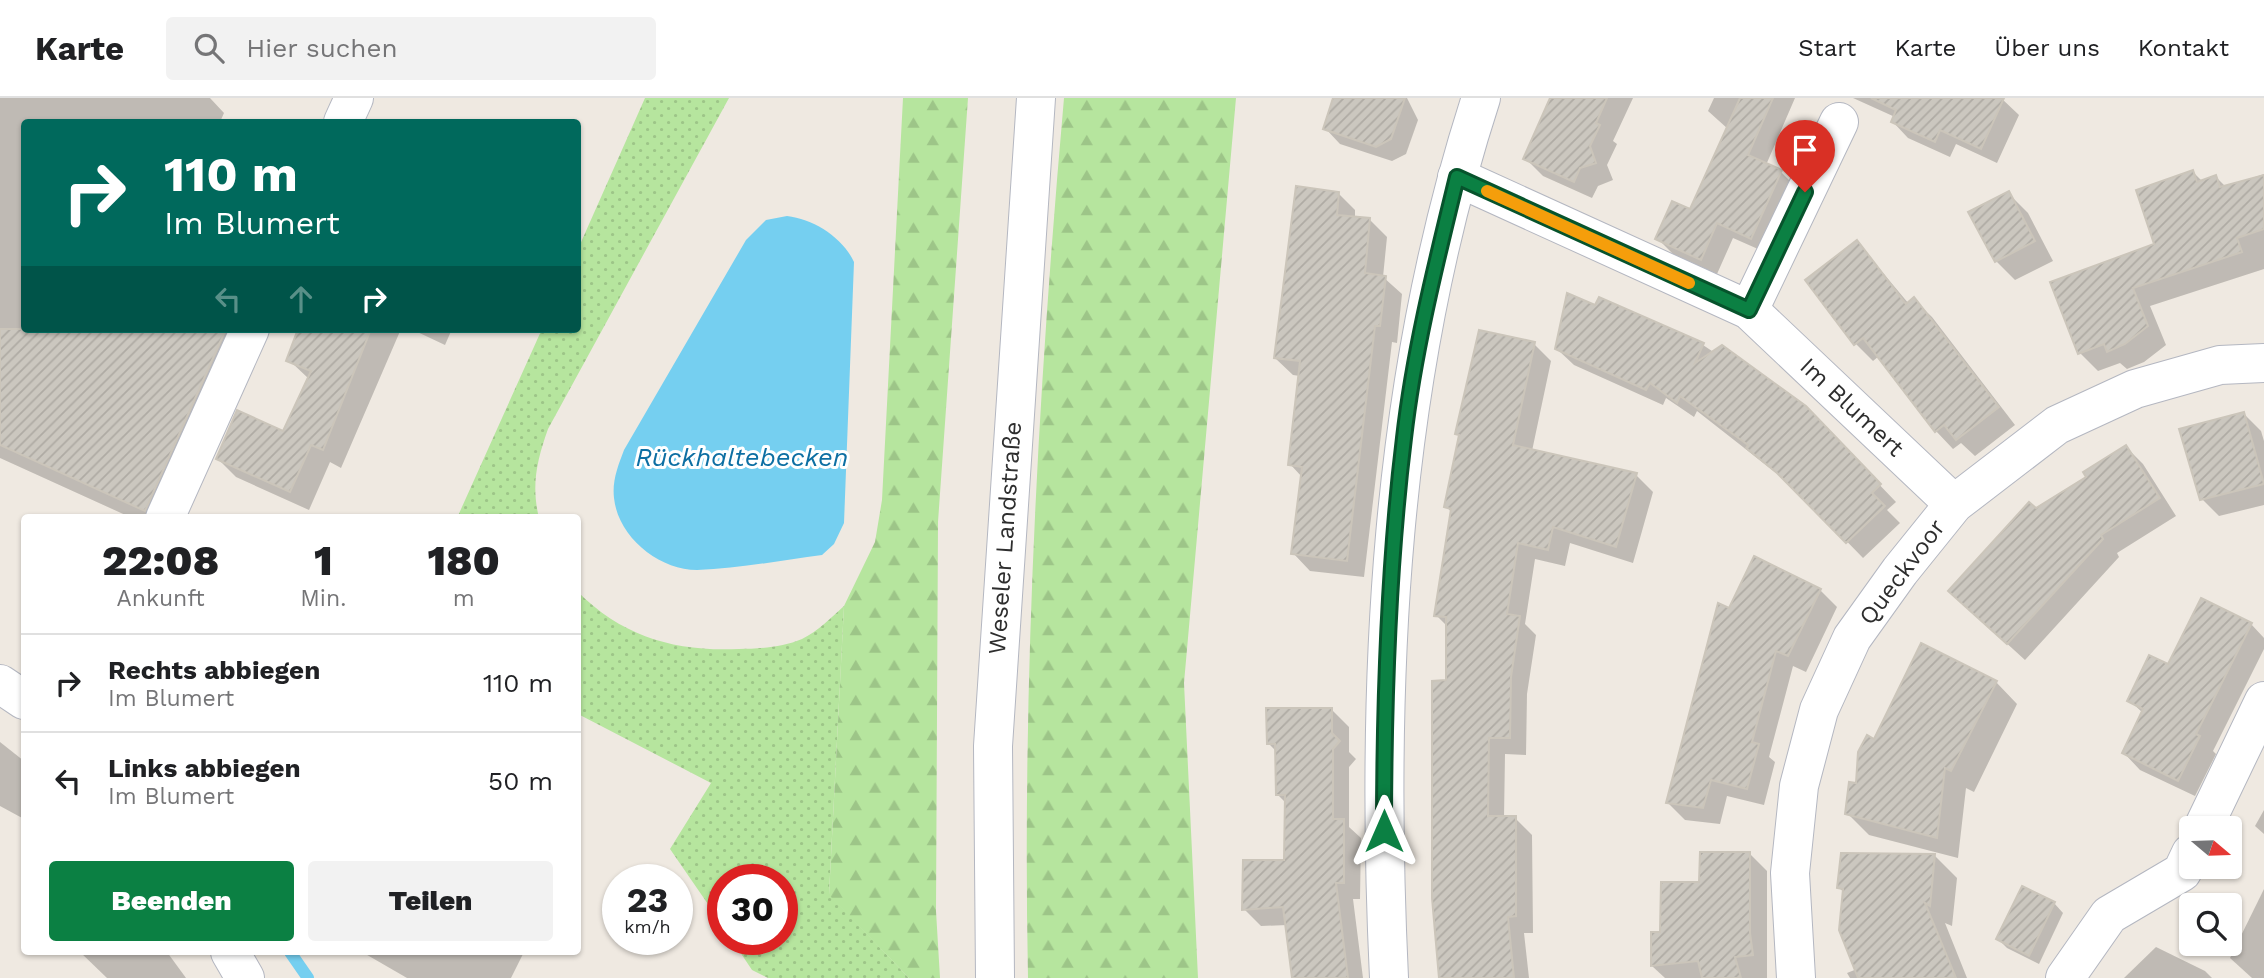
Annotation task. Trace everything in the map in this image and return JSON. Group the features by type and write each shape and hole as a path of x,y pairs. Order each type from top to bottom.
{"street":[{"path":"344,119 354,98"},
{"name":"Weseler Landstraße","path":"995,978 992,746 1035,98"},
{"path":"1389,978 1385,883 1384,726 1404,437 1427,298 1457,177 1481,98"},
{"path":"1749,310 1839,122"},
{"name":"Im Blumert","path":"1457,177 1749,310 1954,504"},
{"path":"167,514 248,333"},
{"name":"Queckvoor","path":"1796,978 1790,873 1799,786 1819,710 1852,638 1954,504 2057,425 2135,389 2220,365 2264,363"},
{"path":"0,684 21,698"},
{"path":"2209,816 2264,701"},
{"path":"2065,978 2109,915 2179,874"},
{"path":"232,955 245,978"}],"green space":[{"path":"645,98 729,98 548,429 536,473 535,495 538,514 459,514 540,333 581,333 581,242"},
{"path":"903,98 968,98 938,522 936,911 940,978 909,978 829,895 844,606 875,542 882,500"},
{"path":"1064,98 1236,98 1184,683 1198,978 1028,978 1027,758 1034,538"},
{"path":"581,595 632,631 672,644 716,649 763,648 795,642 824,624 844,606 829,894 909,978 768,978 752,970 742,955 798,955 798,864 707,864 707,903 693,882 693,864 680,864 670,849 711,783 581,716"}],"water":[{"name":"Rückhaltebecken","path":"787,216 807,221 827,231 843,245 854,262 844,523 834,544 822,555 744,566 683,569 655,558 632,538 623,526 614,498 620,462 624,450 746,240 766,220"}],"building":[{"path":"1333,98 1405,98 1391,139 1376,147 1323,129"},
{"path":"1550,98 1607,98 1596,123 1600,125 1590,146 1596,163 1580,168 1574,182 1523,159"},
{"path":"1740,98 1773,98 1748,155 1782,170 1751,239 1717,223 1701,260 1655,239 1672,201 1690,209"},
{"path":"1871,98 2004,98 1981,149 1940,130 1935,142 1891,122 1896,110"},
{"path":"2193,170 2197,182 2216,175 2220,187 2264,175 2264,229 2237,238 2242,252 2133,288 2148,326 2125,344 2107,352 2104,344 2078,354 2050,282 2154,244 2136,190"},
{"path":"1296,186 1339,192 1337,215 1370,218 1365,273 1386,276 1380,326 1375,326 1347,561 1291,554 1302,467 1288,465 1300,361 1274,358"},
{"path":"2009,191 2035,241 1995,262 1968,212"},
{"path":"1857,240 1906,304 1914,297 1999,407 1956,440 1944,425 1935,432 1863,338 1854,345 1805,280"},
{"path":"1567,293 1595,305 1599,297 1704,343 1695,363 1722,345 1806,406 1881,484 1872,493 1885,506 1846,543 1777,473 1746,448 1748,445 1680,396 1677,403 1650,383 1646,390 1555,349"},
{"path":"0,329 21,329 21,333 224,333 145,511 0,445"},
{"path":"1479,330 1535,342 1513,445 1637,473 1616,547 1553,527 1548,550 1518,543 1507,614 1520,616 1511,677 1510,738 1489,738 1488,816 1516,816 1516,916 1508,917 1514,978 1439,978 1432,898 1432,681 1446,680 1446,617 1434,616 1451,509 1444,507 1459,435 1455,434"},
{"path":"296,333 369,333 323,450 311,445 290,492 216,459 237,410 283,431 311,371 286,361"},
{"path":"2244,412 2264,484 2200,500 2179,429"},
{"path":"2126,445 2160,498 2101,535 2103,539 2007,644 1948,591 2029,502 2036,508 2086,477 2083,472"},
{"path":"1754,556 1821,589 1788,656 1776,651 1752,742 1759,744 1747,789 1711,780 1703,808 1666,803 1718,603 1729,608"},
{"path":"2201,598 2252,623 2196,734 2200,736 2178,781 2122,753 2143,709 2127,701 2149,655 2168,664"},
{"path":"1921,643 1997,681 1951,771 1945,768 1937,838 1845,814 1849,782 1856,783 1858,752 1867,735 1874,739"},
{"path":"1266,708 1332,708 1332,733 1340,741 1333,749 1333,819 1344,819 1344,883 1336,883 1348,978 1292,978 1283,907 1242,910 1243,860 1284,860 1285,795 1276,795 1275,744 1267,744"},
{"path":"1700,852 1750,852 1750,933 1753,955 1735,957 1741,978 1702,978 1698,961 1651,966 1651,932 1660,932 1661,882 1699,882"},
{"path":"1841,853 1935,854 1930,906 1925,903 1956,978 1858,978 1839,930 1843,889 1837,888"},
{"path":"2022,886 2055,902 2029,956 1996,939"}],"waterway":[{"path":"292,955 308,978"}],"slow traffic":[{"path":"1487,191 1689,283"}],"route":[{"path":"1384,831 1384,726 1391,586 1404,437 1427,298 1457,177 1749,310 1805,192"}]}
